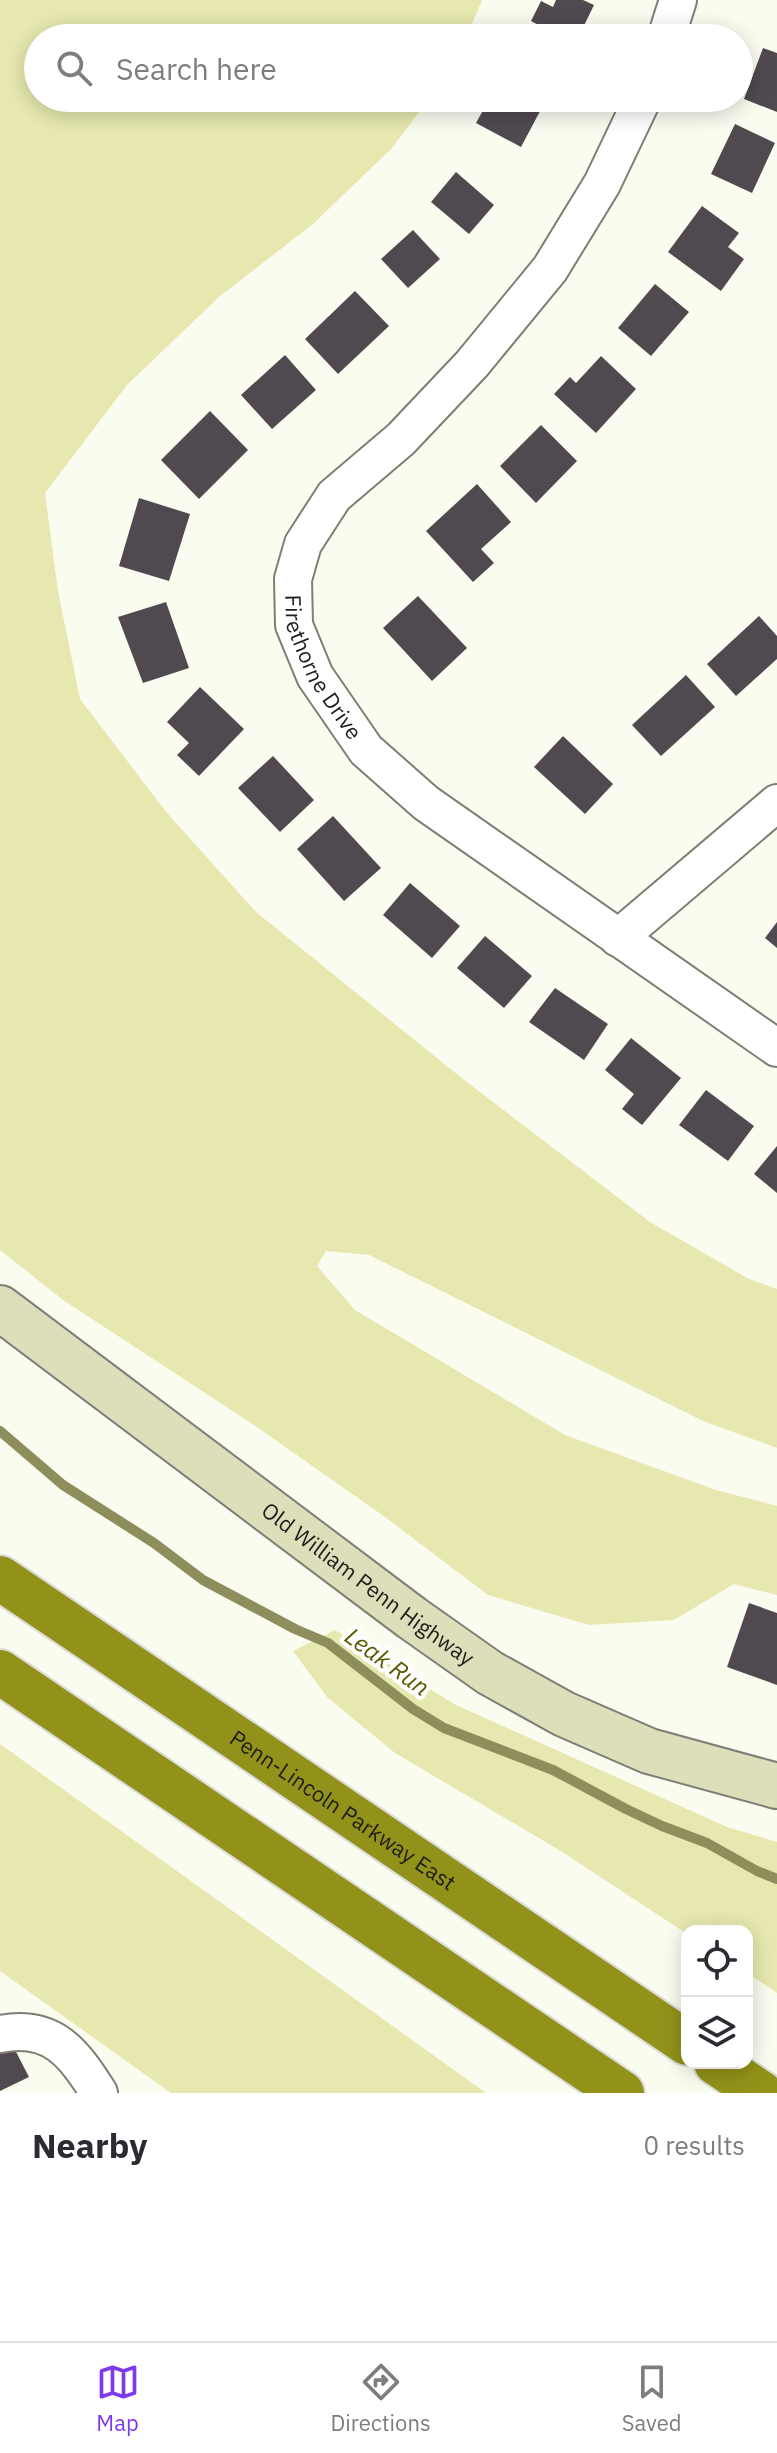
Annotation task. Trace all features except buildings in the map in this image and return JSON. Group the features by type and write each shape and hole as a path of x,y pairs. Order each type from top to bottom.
{"highway":[{"name":"Penn-Lincoln Parkway East","path":"0,1578 681,2039"},
{"path":"0,1672 622,2093"},
{"path":"725,2069 761,2093"}],"main road":[{"name":"Old William Penn Highway","path":"0,1308 412,1618 490,1673 564,1714 649,1751 777,1786"}],"street":[{"path":"670,24 678,0"},
{"name":"Firethorne Drive","path":"636,112 602,184 550,269 472,364 401,439 334,496 303,544 293,579 294,625 315,676 366,750 426,803 777,1048"},
{"path":"618,938 777,803"},
{"path":"0,2034 21,2030 41,2033 59,2043 82,2067 99,2093"}],"green space":[{"path":"0,0 482,0 472,24 24,24 24,112 419,112 391,149 313,224 219,297 127,385 45,493 58,591 80,699 167,813 256,912 463,1079 650,1222 749,1279 777,1289 777,1448 703,1421 369,1255 326,1251 317,1266 355,1310 565,1435 716,1490 777,1506 777,1595 734,1584 674,1620 589,1625 488,1595 385,1517 254,1425 63,1300 0,1250"},
{"path":"335,1630 454,1704 727,1827 777,1842 777,1993 753,1977 753,1925 681,1925 681,1930 564,1853 395,1753 327,1697 293,1651"},
{"path":"0,1744 486,2093 171,2093 0,1971"}],"waterway":[{"name":"Leak Run","path":"0,1431 63,1485 154,1543 203,1580 328,1643 413,1709 444,1728 553,1770 626,1809 707,1843 777,1879"}]}
